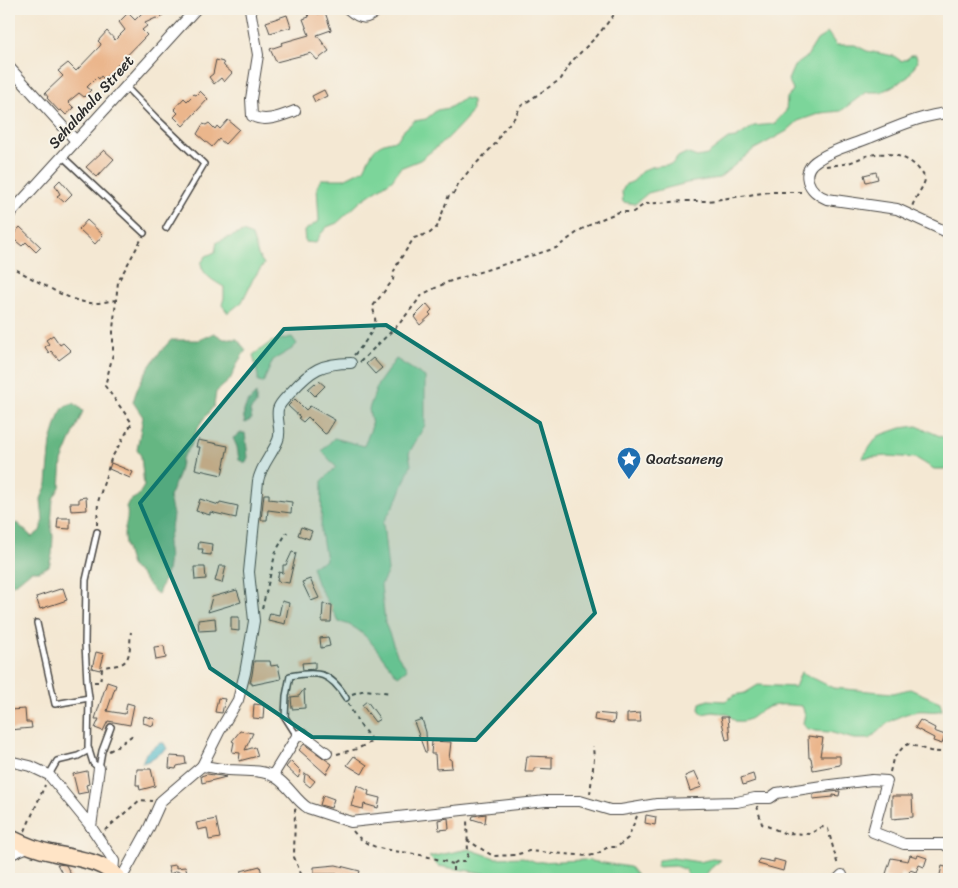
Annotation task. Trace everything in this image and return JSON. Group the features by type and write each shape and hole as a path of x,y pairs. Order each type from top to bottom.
{"main road":[{"path":"19,842 54,854 80,858 106,867 118,877"}],"street":[{"name":"Sehalahala Street","path":"9,215 196,9"},
{"path":"250,9 258,55 251,99 252,116 259,119 268,119 295,111"},
{"path":"348,9 359,18 366,18 379,9"},
{"path":"9,67 76,141"},
{"path":"949,113 912,121 845,146 818,160 808,169 807,177 810,187 819,196 832,201 897,209 949,233"},
{"path":"118,877 161,801 202,766 218,732 238,700 246,672 254,617 249,572 258,481 261,468 279,439 277,418 279,407 282,401 302,380 316,369 328,364 352,363"},
{"path":"272,775 297,736 302,734 327,754"},
{"path":"9,762 30,766 49,775 68,797 114,861 118,877"},
{"path":"202,766 255,771 272,775 288,787 302,804 308,808 351,822 546,801 580,801 610,810 639,808 657,804 737,802 755,798 770,798 778,793 822,786 872,780 887,781 873,832 904,844 944,844 949,847"},
{"path":"94,832 98,768"},
{"path":"9,855 19,842"}],"lane":[{"path":"125,85 204,164 166,228"},
{"path":"62,156 144,234"},
{"path":"97,532 86,580 89,750 93,762 98,768"},
{"path":"37,622 55,704 89,698"},
{"path":"297,736 285,717 286,696 290,676 301,674 325,675 338,685 346,698"},
{"path":"98,768 102,751 112,727"},
{"path":"49,775 57,761 78,756 89,750"}],"path":[{"path":"615,9 613,16 597,36 572,61 562,79 521,106 515,117 501,133 497,142 468,172 456,187 454,193 449,195 437,227 430,233 414,238 404,251 394,271 393,280 373,306 375,322 373,330 366,338 364,344 353,355 352,363 361,362 399,324 423,294 448,282 556,248 582,229 619,212 633,212 645,204 685,200 708,201 769,192 804,192 810,187"},
{"path":"808,169 848,163 868,155 904,157 912,162 923,173 925,178 912,205 910,216"},
{"path":"97,532 98,502 111,460 132,423 104,386 113,354 113,329 118,282 144,234"},
{"path":"9,266 62,295 90,303 116,300"},
{"path":"254,617 264,606 276,551 287,532"},
{"path":"87,682 100,682 102,669 124,662 129,656 131,632"},
{"path":"327,754 357,749 373,741 364,732 346,698 353,693 365,690 391,692"},
{"path":"102,751 117,747 134,734"},
{"path":"887,781 893,759 904,746 909,744 930,751 949,753"},
{"path":"590,804 594,759 593,746"},
{"path":"19,842 49,775"},
{"path":"755,798 762,824 784,833 810,834 822,827 828,829 840,877"},
{"path":"94,832 140,800 161,801"},
{"path":"302,804 295,810 294,857 303,879"},
{"path":"351,822 354,833 367,844 388,851 414,854 453,864 458,861 465,861 468,855 466,840 467,808"},
{"path":"466,840 494,856 515,855 529,851 589,856 597,854 608,847 617,847 628,838 639,808"},
{"path":"453,864 453,879"}],"highlighted area":[{"path":"386,325 540,423 595,613 476,740 312,737 210,668 140,503 284,329"}],"green space":[{"path":"828,33 836,45 855,45 867,51 894,56 901,61 911,55 916,55 918,62 908,77 881,92 866,92 841,111 821,113 798,121 787,131 753,150 719,178 687,183 648,193 635,204 623,202 622,191 626,184 634,181 641,172 652,167 672,164 678,157 686,153 697,157 707,155 728,139 736,138 754,126 774,124 786,111 787,98 793,90 788,80 794,66 806,58 817,40"},
{"path":"465,98 472,100 472,110 447,139 420,160 400,168 392,180 362,200 337,223 327,227 316,243 305,242 304,231 319,221 317,187 321,179 344,179 364,169 375,148 383,143 397,140 403,131 414,121 426,119 437,110 449,108"},
{"path":"243,232 252,236 258,255 264,264 253,279 242,302 228,313 222,305 224,287 206,274 201,263 206,256 215,252 217,242"},
{"path":"214,333 224,339 237,339 246,350 230,380 216,392 214,406 202,421 191,446 182,458 178,476 169,497 173,515 167,544 169,557 167,572 158,594 132,568 124,540 126,507 129,501 138,496 144,486 141,456 137,450 143,417 133,402 139,385 148,369 171,340 199,340"},
{"path":"292,337 297,344 273,360 263,383 258,382 253,355 271,342"},
{"path":"396,359 425,377 425,425 409,453 411,465 398,498 383,523 388,571 381,585 385,623 397,654 407,669 398,676 365,636 357,629 339,622 317,583 312,566 326,560 321,531 322,481 336,467 322,451 334,438 364,446 372,426 369,409 378,384"},
{"path":"256,394 256,404 250,411 252,419 245,423 245,407"},
{"path":"74,403 83,411 62,461 60,487 53,499 51,525 53,536 52,555 49,566 39,571 31,571 9,587 9,527 17,523 32,537 40,531 43,521 41,499 47,484 51,441 59,415 64,407"},
{"path":"917,426 949,440 949,469 934,469 916,458 888,456 862,458 878,436 901,428"},
{"path":"241,433 245,433 248,457 246,463 239,460 233,438"},
{"path":"801,672 833,688 893,693 910,689 940,702 942,710 918,711 903,715 886,725 870,739 854,739 806,728 803,723 805,714 802,706 770,706 745,721 735,721 728,714 713,712 702,714 699,709 700,703 708,700 725,701 735,695 745,693 758,685 795,687"},
{"path":"469,849 495,858 523,857 536,862 584,860 630,867 639,878 626,879 603,876 588,879 495,879 489,874 438,866 429,857"},
{"path":"673,858 699,862 712,859 721,860 710,869 703,879 688,879 686,870 675,866 656,867 658,860"}],"water":[{"path":"160,743 164,743 167,749 142,763 146,753"}],"building":[{"path":"146,9 169,9 159,19 156,18 145,23 147,26 142,30 147,35 104,79 101,76 99,79 97,77 87,87 91,90 84,97 79,93 68,102 74,108 66,115 61,110 59,111 45,93 63,76 58,71 68,63 76,71 100,46 101,44 98,41 107,31 115,40 125,30 119,22 128,13 135,20"},
{"path":"317,11 318,14 325,12 331,30 317,35 329,51 317,60 311,53 276,62 270,49 282,45 281,43 309,35 303,19 309,17 308,14"},
{"path":"287,15 291,27 270,33 266,22"},
{"path":"216,60 223,62 224,66 232,73 224,82 221,78 214,84 209,77 213,74"},
{"path":"324,90 327,96 315,102 312,96"},
{"path":"200,91 208,99 183,126 174,117 178,113 174,109 184,98 187,101"},
{"path":"228,120 239,129 225,144 219,139 212,147 197,134 203,124 209,123 215,129 217,126 220,129"},
{"path":"104,150 114,159 97,177 86,167"},
{"path":"876,172 878,179 866,182 864,175"},
{"path":"60,180 72,194 64,202 57,196 60,194 55,185"},
{"path":"87,220 103,235 95,244 79,229"},
{"path":"20,227 41,247 36,252 26,242 22,246 11,237"},
{"path":"427,304 432,310 429,313 431,315 420,325 414,317"},
{"path":"53,335 60,345 63,343 71,351 59,360 51,351 49,353 45,347 49,344 46,340"},
{"path":"373,358 382,368 375,374 366,364"},
{"path":"319,381 325,386 315,396 308,389"},
{"path":"295,399 306,410 310,406 335,420 327,433 325,434 308,417 303,422 298,418 300,417 288,406"},
{"path":"198,440 228,446 222,475 195,469 200,447 196,447"},
{"path":"111,463 133,472 130,478 109,469"},
{"path":"264,494 269,494 269,499 292,502 291,513 268,510 267,520 261,520"},
{"path":"86,497 87,510 71,511 70,503 79,503 79,498"},
{"path":"200,499 219,505 220,502 238,506 236,518 210,512 210,515 196,511"},
{"path":"58,518 70,518 70,529 57,528"},
{"path":"301,527 312,531 309,539 298,535"},
{"path":"199,542 212,544 211,555 202,554 203,549 198,549"},
{"path":"292,552 296,553 289,583 277,581 279,572 283,573 283,565 286,565"},
{"path":"219,566 226,566 222,583 215,581"},
{"path":"194,567 205,567 206,579 195,580"},
{"path":"310,579 319,598 311,601 302,582"},
{"path":"63,588 67,600 40,609 36,597"},
{"path":"237,590 241,602 208,612 212,597"},
{"path":"282,601 289,603 285,624 268,620 270,613 279,615"},
{"path":"323,604 332,605 331,622 322,622"},
{"path":"231,617 239,617 239,631 231,630"},
{"path":"215,618 216,630 199,631 198,620"},
{"path":"328,637 330,646 321,648 320,638"},
{"path":"164,646 166,658 156,660 154,647"},
{"path":"96,652 104,654 100,670 92,668"},
{"path":"254,661 270,661 271,666 278,665 281,679 252,685 250,683"},
{"path":"315,662 315,669 303,670 302,663"},
{"path":"107,682 116,685 107,711 125,714 127,703 134,705 130,725 108,721 103,731 95,728 99,719 95,719"},
{"path":"304,689 305,708 292,709 291,697 299,696"},
{"path":"218,698 225,699 222,713 215,712"},
{"path":"367,701 380,719 375,722 362,705"},
{"path":"254,704 264,705 263,719 253,718"},
{"path":"25,709 26,722 31,722 32,728 9,730 9,710"},
{"path":"595,713 615,715 614,723 594,720"},
{"path":"640,713 641,722 627,722 627,714"},
{"path":"144,716 155,719 153,726 143,723"},
{"path":"721,717 728,717 730,739 726,740"},
{"path":"422,719 426,732 427,752 425,752 414,722"},
{"path":"920,720 935,728 934,731 945,735 942,744 933,741 934,738 915,728"},
{"path":"240,731 253,733 245,750 255,747 258,756 239,761 240,753 232,752 234,742 232,741"},
{"path":"808,736 823,738 820,756 840,756 840,765 813,770 811,758 809,758"},
{"path":"432,741 451,742 449,759 451,759 452,768 436,769 435,754 431,754"},
{"path":"304,744 332,764 326,774 299,750"},
{"path":"170,756 185,757 186,764 177,766 176,769 169,768"},
{"path":"354,756 367,765 362,774 347,765"},
{"path":"527,756 552,757 552,769 534,768 534,772 525,772"},
{"path":"291,761 301,771 298,778 286,767"},
{"path":"137,769 151,769 155,786 140,790 139,785 136,785"},
{"path":"87,771 89,784 86,785 88,792 78,794 73,774"},
{"path":"695,772 702,787 690,791 685,776"},
{"path":"305,773 315,781 310,787 304,782"},
{"path":"207,774 226,777 202,783 201,776"},
{"path":"753,774 755,781 743,785 741,778"},
{"path":"357,785 369,791 368,795 380,798 378,808 364,804 363,809 351,806"},
{"path":"840,791 839,796 833,795 833,797 813,799 813,794"},
{"path":"323,795 334,799 331,808 320,805"},
{"path":"892,796 912,796 913,817 892,819"},
{"path":"486,814 485,823 472,819 473,816"},
{"path":"646,815 656,817 655,825 645,823"},
{"path":"448,818 449,829 439,830 438,820"},
{"path":"216,819 220,838 209,840 207,828 198,830 196,823"},
{"path":"910,855 927,858 924,867 919,865 916,872 910,870 908,876 901,873 899,879 885,877 891,858 908,861"},
{"path":"759,859 774,862 774,859 785,862 783,871 758,864"},
{"path":"57,864 66,865 73,879 65,879"},
{"path":"176,865 176,868 185,867 187,872 182,874 177,871 170,874 168,866"},
{"path":"336,865 360,871 358,878 342,874 314,874 314,867"},
{"path":"260,866 262,875 244,879 241,871"},
{"path":"942,866 949,868 949,879 939,879"}],"place":[{"name":"Qoatsaneng","path":"629,480"}]}
